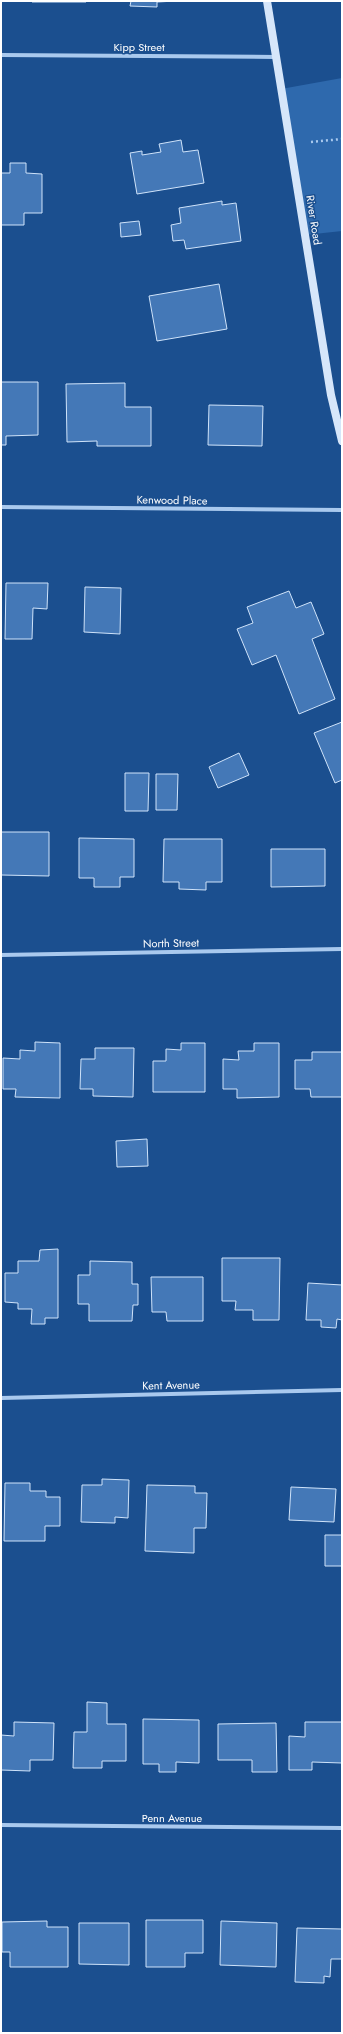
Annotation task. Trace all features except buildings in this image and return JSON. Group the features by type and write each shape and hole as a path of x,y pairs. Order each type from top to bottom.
{"main road":[{"name":"River Road","path":"267,1 331,395 342,441"}],"street":[{"name":"Kipp Street","path":"1,55 276,57"},
{"name":"Kenwood Place","path":"1,507 342,510"},
{"name":"North Street","path":"1,955 342,949"},
{"name":"Kent Avenue","path":"1,1398 342,1390"},
{"name":"Penn Avenue","path":"1,1825 342,1828"}],"path":[{"path":"290,145 342,139"}],"shaded area":[{"path":"342,78 342,231 305,235 281,89"}]}
